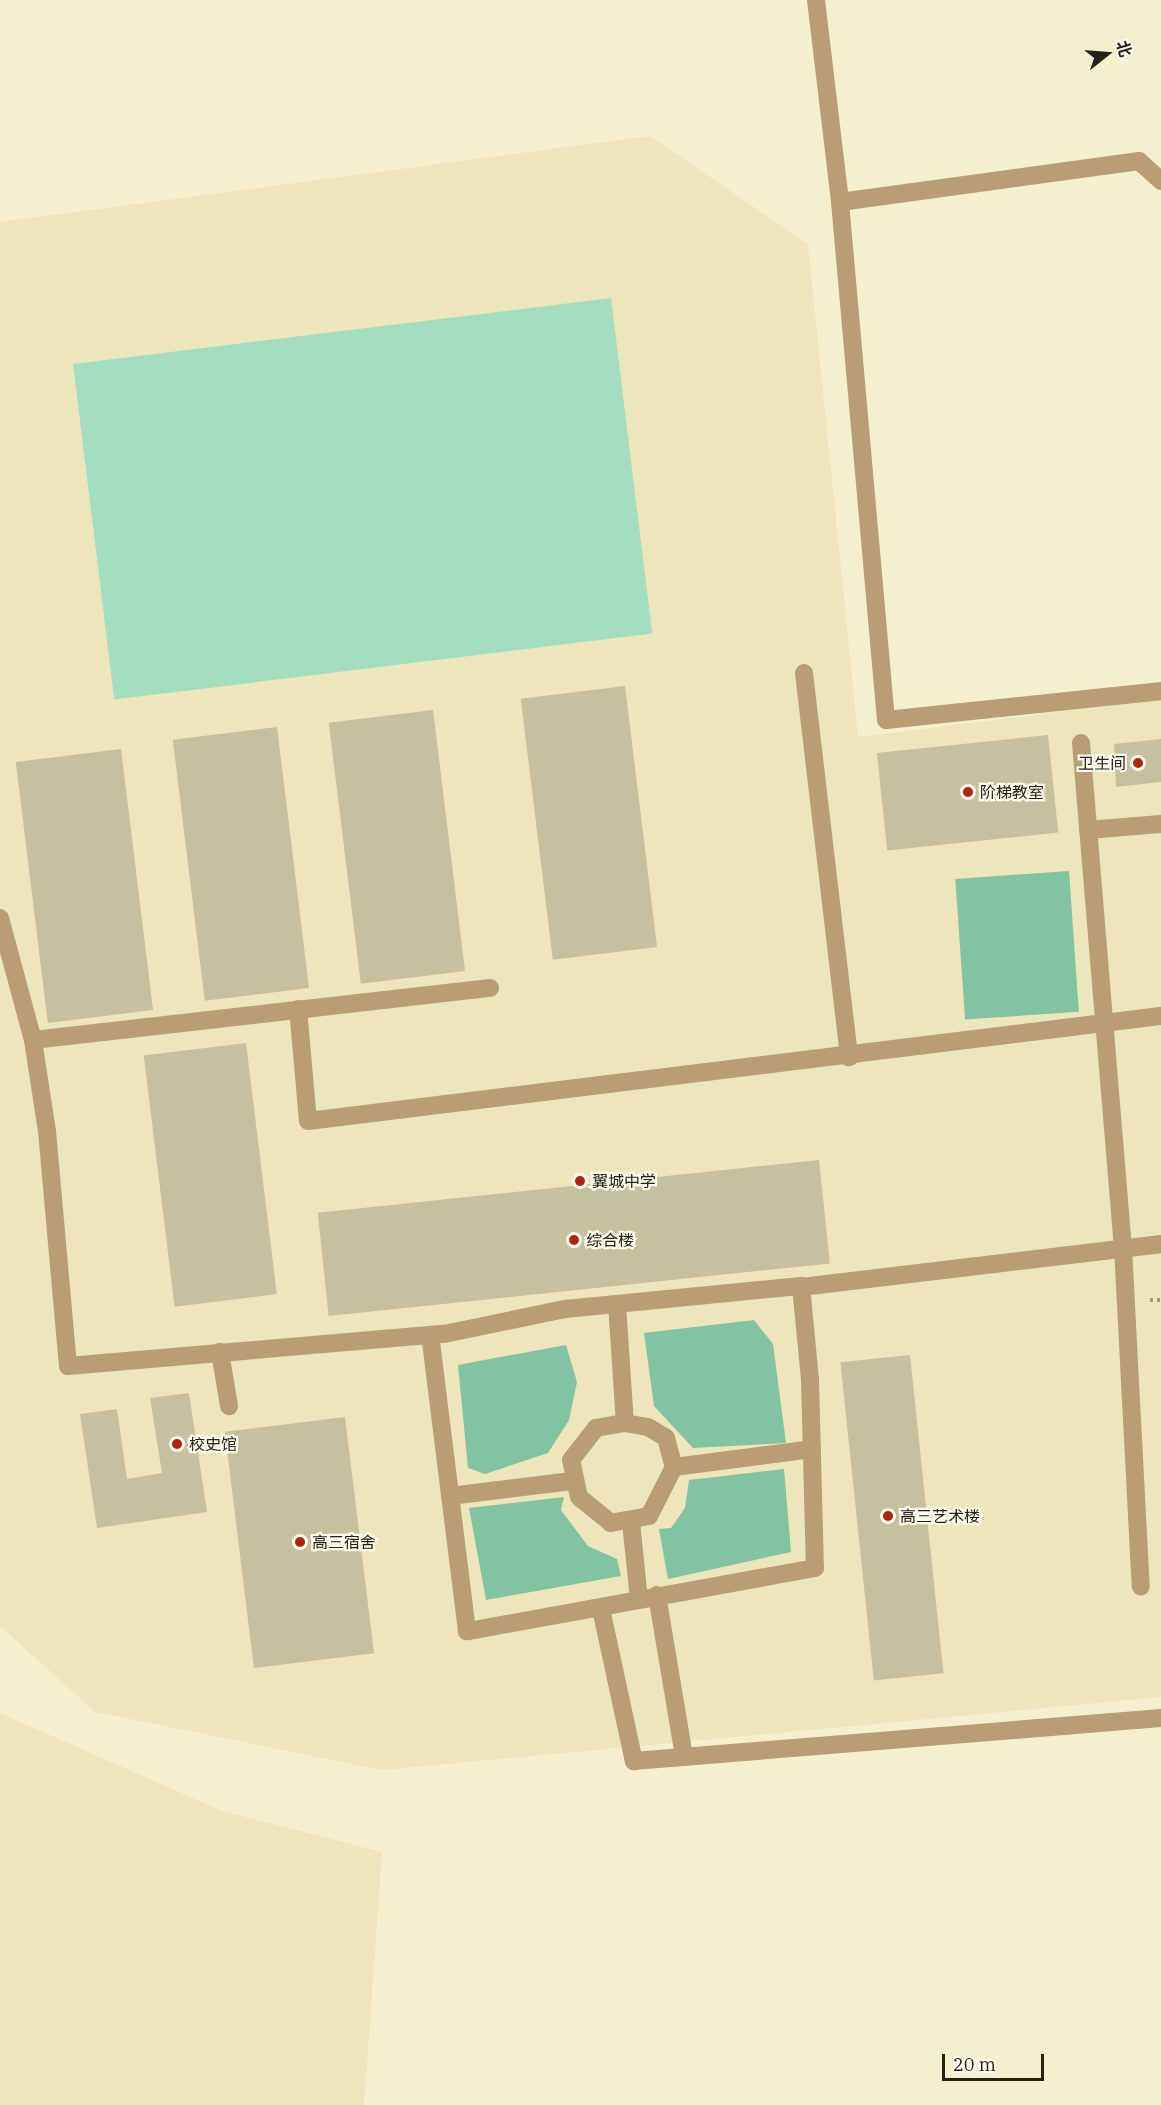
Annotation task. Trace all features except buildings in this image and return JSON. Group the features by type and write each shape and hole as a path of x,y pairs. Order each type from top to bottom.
{"street":[{"path":"816,0 840,202 886,720 1161,691"},
{"path":"840,202 1139,160 1161,181"},
{"path":"804,673 849,1057"},
{"path":"1081,743 1123,1248 1141,1587"},
{"path":"1088,830 1161,824"},
{"path":"0,918 33,1040 48,1131 68,1366 430,1336 617,1304 801,1287 1161,1244"},
{"path":"33,1040 490,988"},
{"path":"298,1009 308,1121 849,1057 1161,1016"},
{"path":"430,1336 466,1631 601,1609 648,1597 815,1568 812,1449 801,1287"},
{"path":"617,1304 625,1423"},
{"path":"220,1352 229,1406"},
{"path":"625,1423 648,1427 666,1438 674,1467 649,1516 631,1522 611,1523 593,1512 572,1481 571,1460 596,1428 625,1423"},
{"path":"674,1467 812,1449"},
{"path":"450,1496 572,1481"},
{"path":"631,1522 684,1757"},
{"path":"601,1609 634,1761 1161,1718"}],"shaded area":[{"name":"翼城中学","path":"650,136 808,244 858,737 1161,699 1161,1697 382,1770 95,1712 0,1626 0,222"},
{"path":"0,1713 222,1811 382,1852 364,2105 0,2105"}],"green space":[{"path":"611,298 652,633 114,700 73,364"},
{"path":"1069,871 1079,1012 965,1020 955,879"},
{"path":"754,1320 773,1344 786,1443 693,1448 654,1406 644,1333"},
{"path":"566,1345 577,1382 569,1420 548,1453 485,1474 468,1468 458,1365"},
{"path":"784,1469 791,1552 668,1579 659,1529 671,1528 685,1508 689,1480"},
{"path":"564,1497 561,1510 588,1546 617,1559 621,1576 486,1600 469,1508"}],"place":[{"name":"卫生间","path":"1138,763"},
{"name":"阶梯教室","path":"968,792"},
{"name":"翼城中学","path":"580,1181"},
{"name":"综合楼","path":"574,1240"},
{"name":"校史馆","path":"177,1444"},
{"name":"高三艺术楼","path":"888,1516"},
{"name":"高三宿舍","path":"300,1542"}]}
